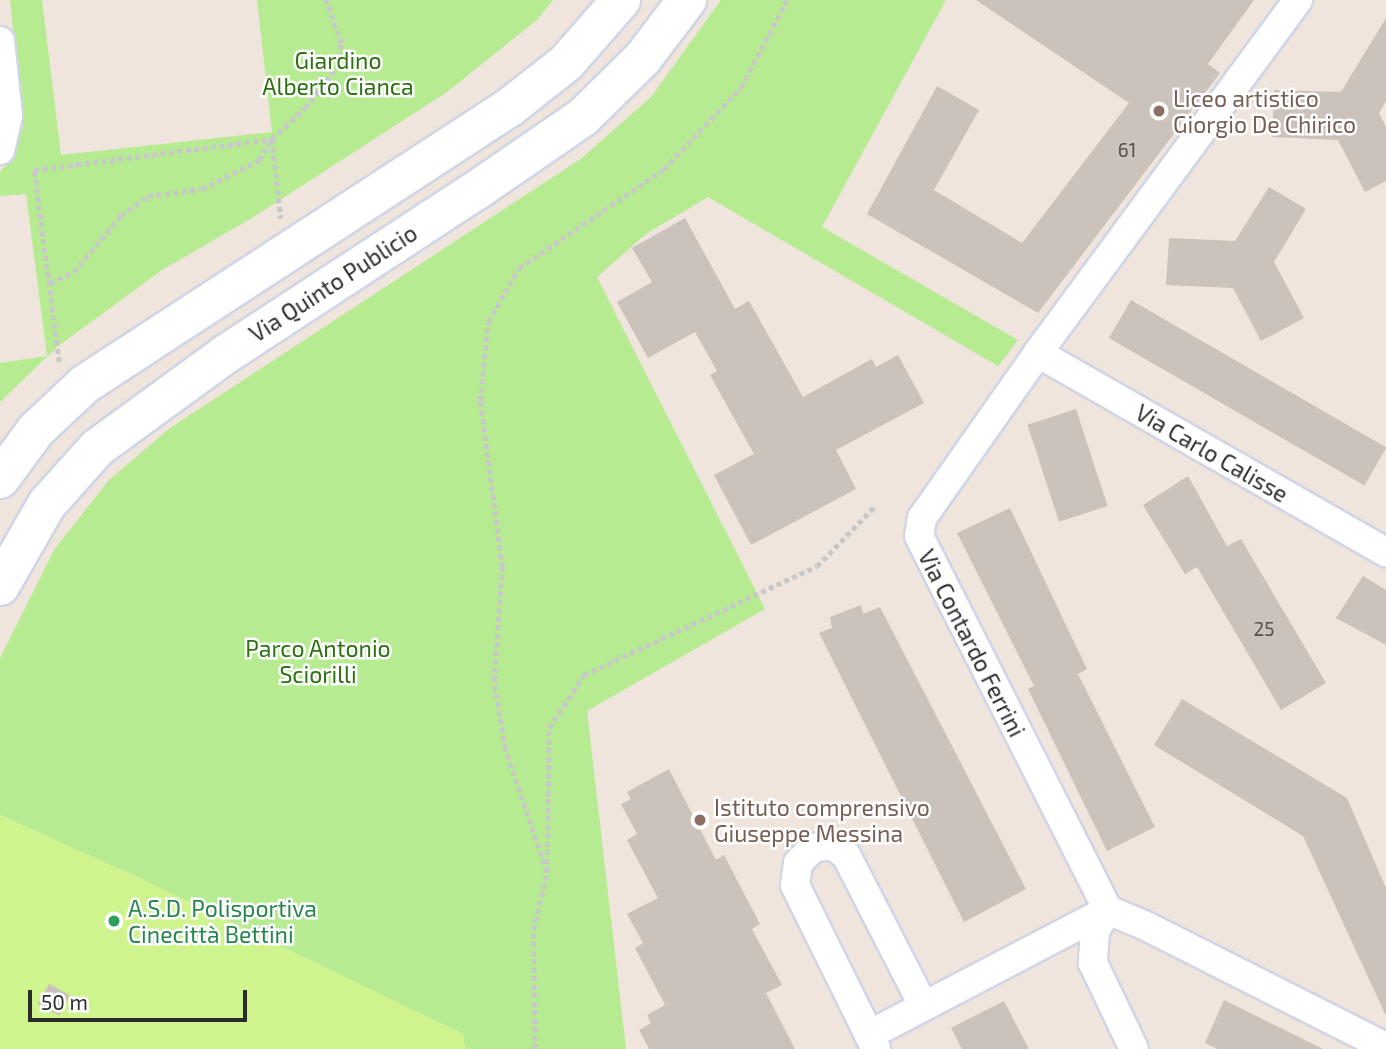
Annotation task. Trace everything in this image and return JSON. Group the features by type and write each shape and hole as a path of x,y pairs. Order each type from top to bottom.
{"street":[{"path":"0,479 36,430 85,384 510,107 566,63 621,0"},
{"name":"Via Quinto Publicio","path":"0,586 47,504 87,457 140,414 226,354 583,117 643,58 687,0"},
{"name":"Via Contardo Ferrini","path":"1108,910 919,536 922,518 1038,353 1185,158 1298,0"},
{"path":"0,41 8,116 0,150"},
{"name":"Via Carlo Calisse","path":"1038,353 1386,552"},
{"path":"923,1005 846,855 832,845 813,848 798,863 794,885 873,1042 923,1005 1108,910"},
{"path":"1108,910 1146,926 1386,1047"},
{"path":"1108,910 1095,931 1093,962 1134,1049"}],"path":[{"path":"50,283 74,272 121,215 148,196 202,189 259,160 272,139 305,108 338,65 341,43 327,0"},
{"path":"547,872 505,749 494,681 502,567 480,401 488,322 519,268 664,169 741,87 787,0"},
{"path":"272,139 283,226"},
{"path":"59,363 34,170 272,139"},
{"path":"535,1049 533,930 547,872 549,728 584,675 817,566 875,506"}],"green space":[{"name":"Giardino Alberto Cianca","path":"10,0 42,0 61,155 272,132 257,0 553,0 538,19 447,92 252,218 162,270 57,347 0,402 0,363 47,356 26,194 0,196 0,172 9,161 23,127"},
{"name":"Parco Antonio Sciorilli","path":"721,0 946,0 822,227 1018,340 998,366 708,197 646,234 597,277 765,609 587,711 626,1049 465,1049 463,1034 148,882 0,815 0,658 54,550 109,480 170,428 582,158 651,97"},
{"name":"A.S.D. Polisportiva Cinecittà Bettini","path":"0,815 148,882 463,1034 465,1049 0,1049"}],"building":[{"path":"976,0 1254,0 1208,64 1220,73 1038,313 867,214 937,86 979,110 934,190 1022,243 1129,103"},
{"path":"1386,18 1386,101 1379,113 1386,127 1386,181 1365,192 1338,140 1272,137 1274,90 1341,92"},
{"path":"1269,187 1306,209 1274,262 1304,318 1261,341 1233,288 1166,285 1169,238 1235,241"},
{"path":"685,218 735,309 749,301 803,397 872,359 876,367 898,355 924,403 836,450 856,489 751,545 714,475 754,454 710,375 717,371 695,332 648,358 617,302 652,282 632,248"},
{"path":"1131,300 1386,447 1364,486 1109,338"},
{"path":"1076,409 1108,506 1059,522 1027,425"},
{"path":"1188,476 1227,546 1241,539 1326,683 1281,710 1197,567 1185,574 1143,505"},
{"path":"1010,508 1087,669 1078,674 1155,827 1107,851 1028,689 1034,686 957,533"},
{"path":"1363,576 1386,590 1386,645 1336,618"},
{"path":"861,605 863,614 880,607 1026,889 964,922 819,633 832,628 830,617"},
{"path":"1182,699 1347,798 1386,888 1386,1016 1303,836 1154,745"},
{"path":"669,769 716,860 724,855 760,924 752,929 782,985 766,993 795,1049 649,1049 639,1030 651,1023 647,1015 665,1005 635,948 643,943 627,914 658,898 627,840 637,834 621,804 631,799 627,792"},
{"path":"49,984 70,995 59,1016 38,1004"},
{"path":"1224,1000 1323,1049 1217,1049 1205,1043"},
{"path":"1004,1001 1029,1049 962,1049 951,1028"}],"place":[{"name":"Liceo artistico Giorgio De Chirico","path":"1159,111"},
{"name":"Istituto comprensivo Giuseppe Messina","path":"700,820"},
{"name":"A.S.D. Polisportiva Cinecittà Bettini","path":"114,921"}]}
